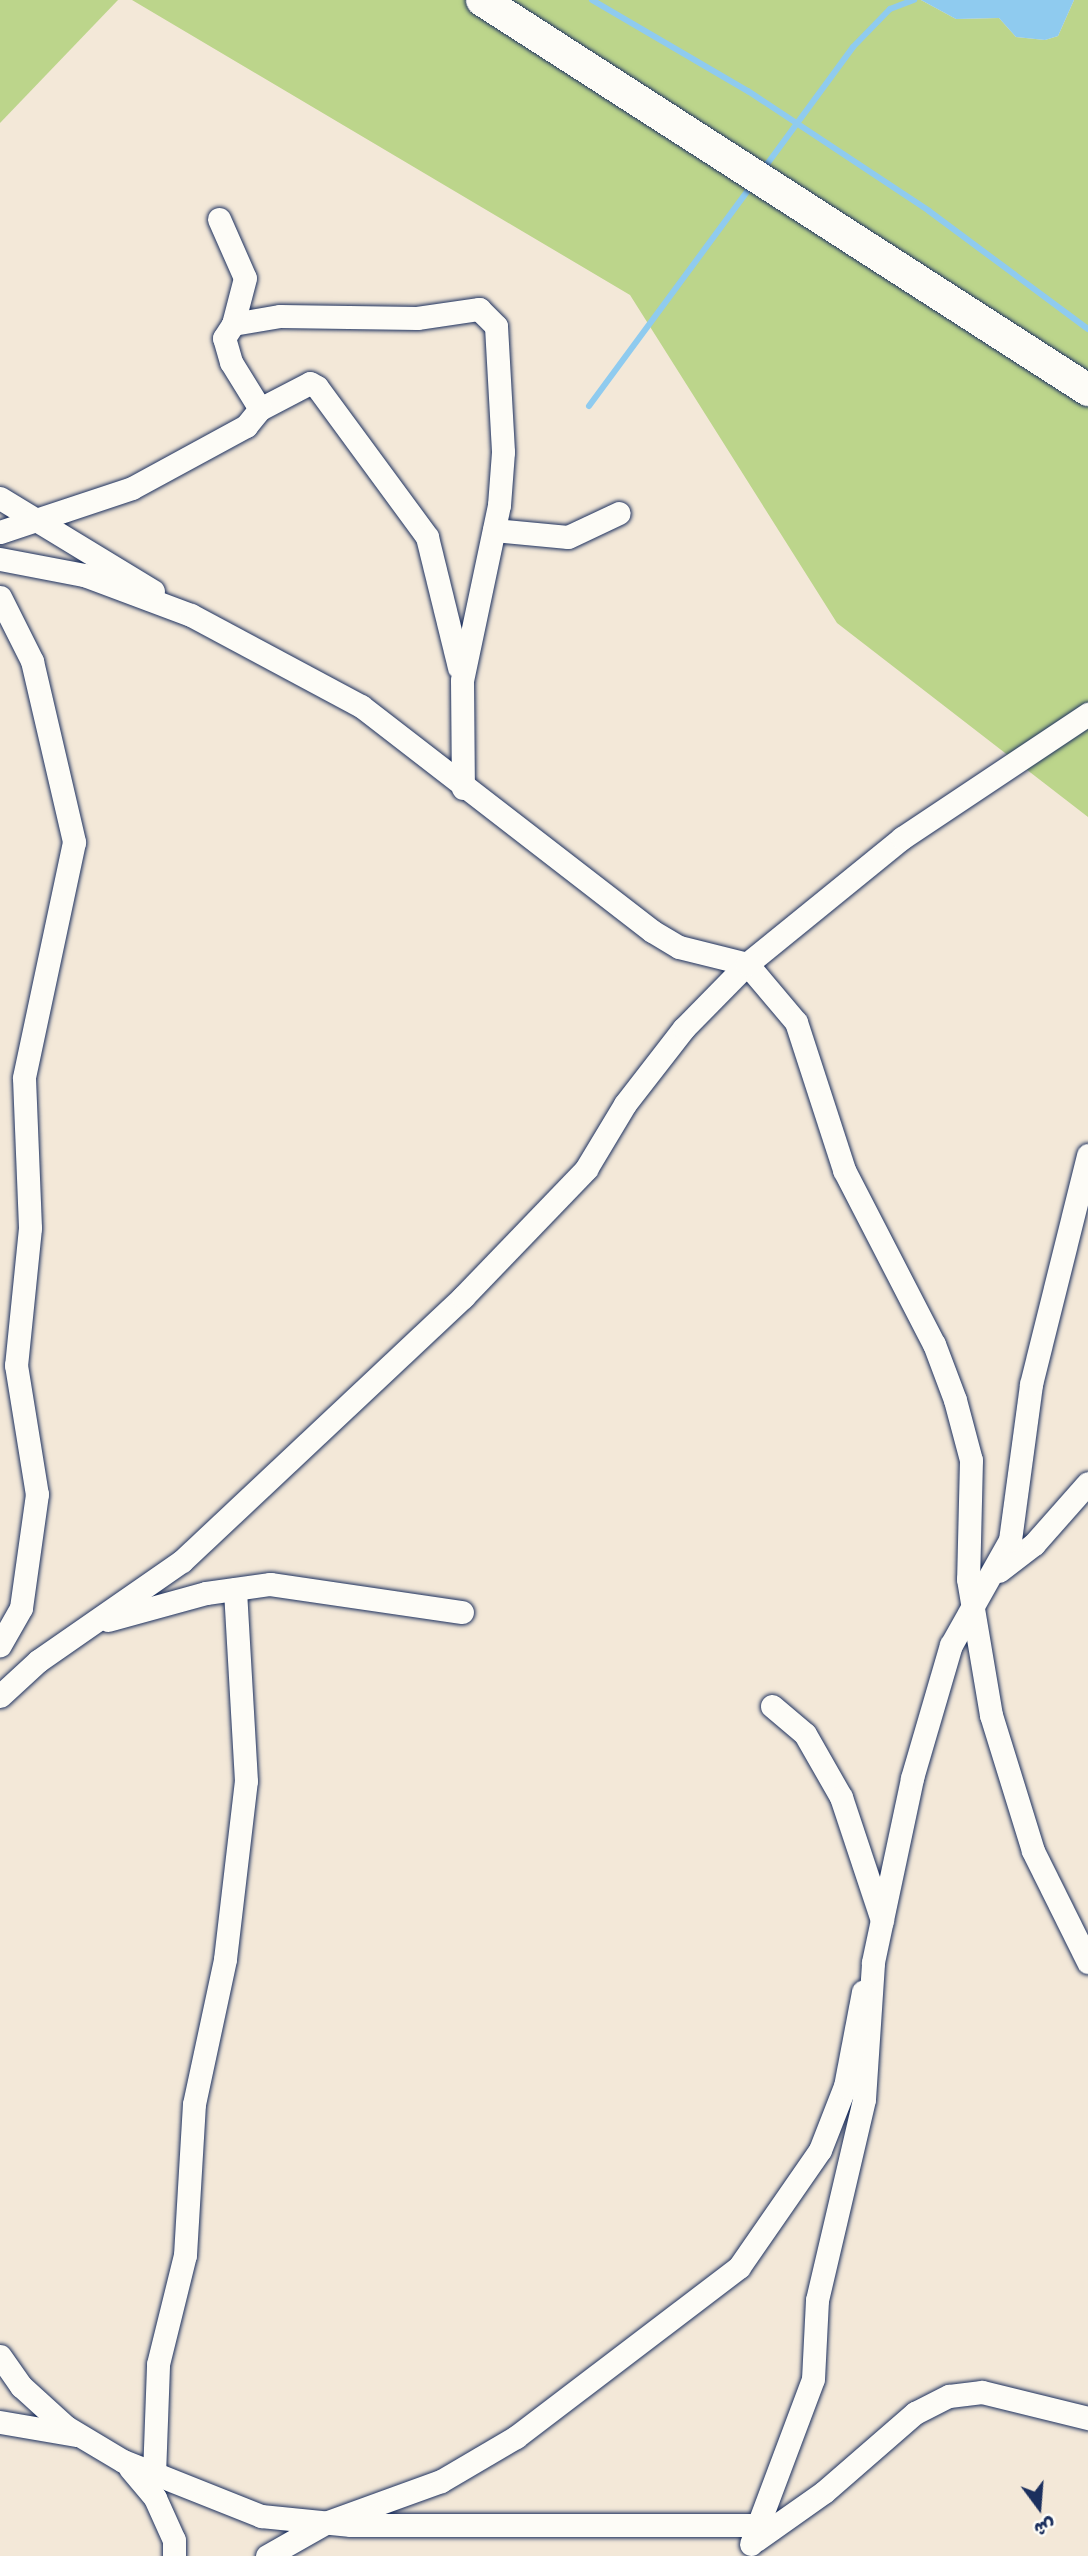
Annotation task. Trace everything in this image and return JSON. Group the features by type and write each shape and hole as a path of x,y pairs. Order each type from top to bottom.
{"main road":[{"path":"482,0 1088,390"}],"street":[{"path":"219,219 245,278 233,324 223,338 231,362 260,409"},
{"path":"233,324 280,316 417,318 479,309 496,326 503,452 494,530 462,681 463,788"},
{"path":"0,533 40,520 199,456 260,409 310,383 317,387 426,537 462,681"},
{"path":"0,498 40,520 191,615 361,706 463,788 652,931 679,947 747,964 796,1023 844,1170 934,1344 955,1400 971,1460 972,1606 1010,1789 1033,1852 1088,1962"},
{"path":"494,530 568,537 620,513"},
{"path":"0,559 84,575 191,615"},
{"path":"0,597 32,661 74,842 24,1078 30,1228 16,1365 37,1494 21,1608 0,1645"},
{"path":"0,1696 92,1625 182,1562 463,1297 586,1169 625,1104 684,1028 747,964 902,838 1088,715"},
{"path":"267,2556 325,2523 441,2482 516,2437 738,2267 820,2150 845,2086 937,1682 972,1606 993,1575 1010,1540 1031,1384 1088,1155"},
{"path":"993,1575 1034,1544 1088,1483"},
{"path":"92,1625 235,1589 270,1584 462,1612"},
{"path":"155,2474 158,2364 185,2255 194,2104 225,1959 246,1782 235,1589"},
{"path":"772,1706 805,1734 841,1797 882,1920"},
{"path":"752,2542 813,2379 826,2249 871,2053 873,1962"},
{"path":"0,2356 21,2386 83,2437 123,2461 261,2516 325,2523 752,2542 824,2492 915,2413 949,2396 982,2392 1088,2418"},
{"path":"0,2422 83,2437"},
{"path":"123,2461 155,2498 174,2540 174,2556"}],"green space":[{"path":"0,0 118,0 0,123"},
{"path":"132,0 921,0 956,19 999,18 1016,37 1045,40 1058,36 1074,0 1088,0 1088,817 837,623 630,295"}],"water":[{"path":"921,0 1074,0 1058,36 1045,40 1016,37 999,18 956,19"}],"waterway":[{"path":"592,0 748,91 929,211 1088,329"},
{"path":"762,171 853,47 890,9 914,0"},
{"path":"589,406 752,185"}]}
